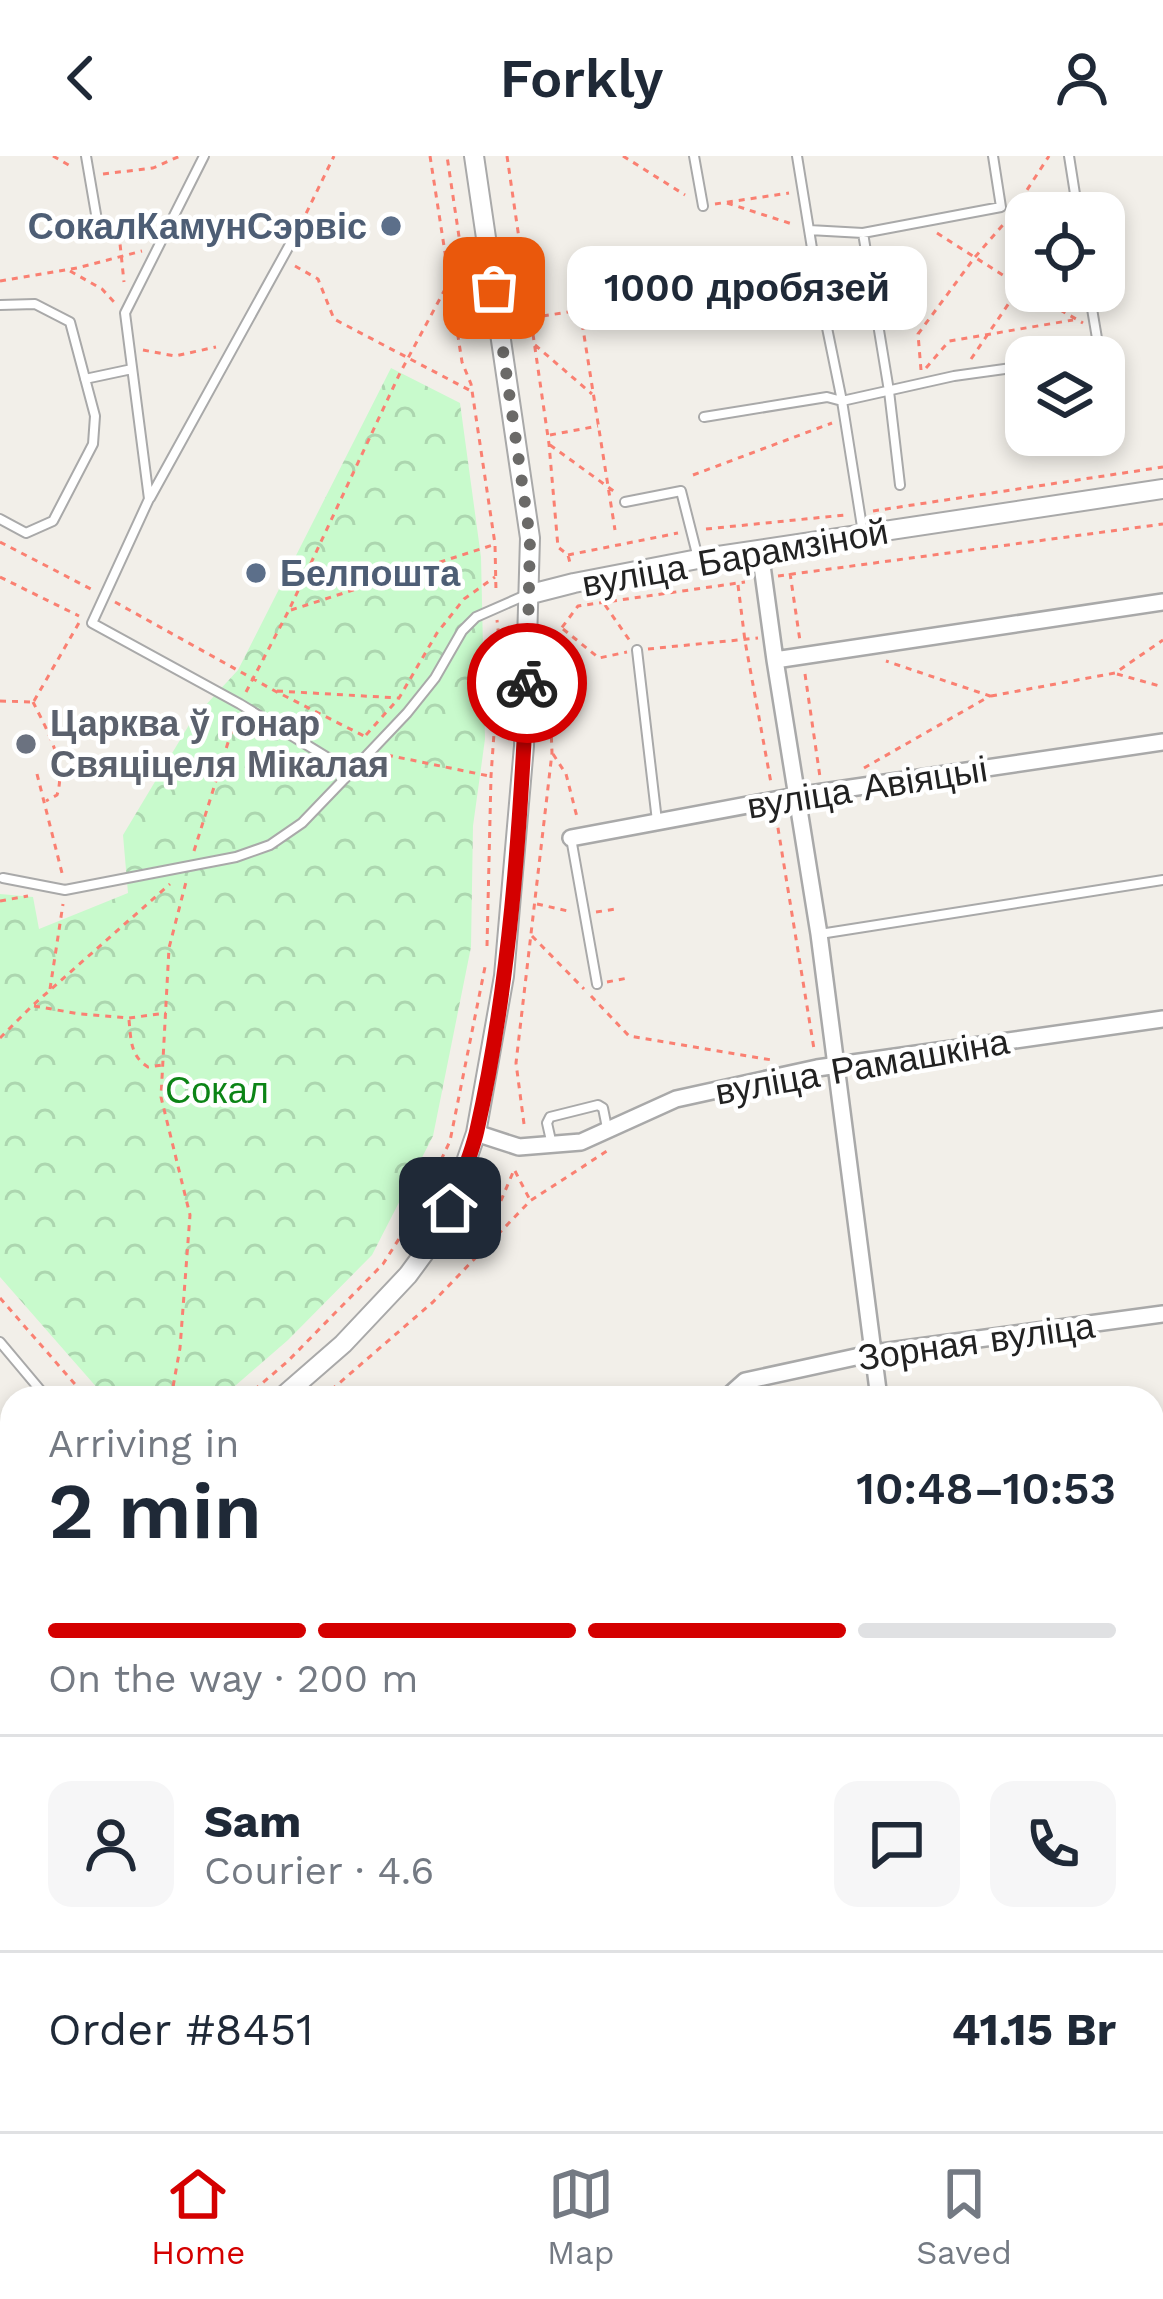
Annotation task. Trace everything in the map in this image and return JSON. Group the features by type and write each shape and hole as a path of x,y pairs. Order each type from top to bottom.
{"street":[{"name":"вуліца Барамзіной","path":"473,156 530,538 530,594 698,559 1163,489"},
{"path":"760,551 819,934 878,1386"},
{"path":"294,1386 343,1344 408,1275 450,1208 476,1133 504,976 524,746 530,594"},
{"path":"775,660 1163,602"},
{"name":"вуліца Авіяцыі","path":"576,837 796,796 1163,742"},
{"name":"вуліца Рамашкіна","path":"476,1133 519,1147 580,1142 614,1136 676,1099 817,1067 1163,1019"},
{"name":"Зорная вуліца","path":"740,1386 874,1353 1163,1314"}],"lane":[{"path":"86,156 97,220"},
{"path":"149,499 122,310 204,156"},
{"path":"694,156 703,206"},
{"path":"797,156 863,534"},
{"path":"809,230 863,233 1001,207 993,156"},
{"path":"1069,156 1075,192"},
{"path":"863,233 900,485"},
{"path":"294,237 87,620 352,772"},
{"path":"613,306 817,279"},
{"path":"0,305 35,304 70,322 95,416 93,444 52,521 26,533 0,519"},
{"path":"1093,312 1096,336"},
{"path":"85,379 132,369"},
{"path":"704,417 827,397 842,401 1005,369"},
{"path":"625,502 681,491 698,559"},
{"path":"3,878 65,890 236,857 270,845 302,824 376,747 435,678 461,631 476,617 530,594"},
{"path":"637,650 657,822"},
{"path":"576,837 597,984"},
{"path":"819,934 1163,880"},
{"path":"552,1145 550,1118 598,1105 614,1136"},
{"path":"0,1342 37,1386"}],"path":[{"path":"53,156 89,176 153,168 180,156"},
{"path":"294,237 334,156"},
{"path":"289,610 495,544 430,156"},
{"path":"447,156 465,277 450,280"},
{"path":"507,156 548,436 557,535"},
{"path":"1049,156 1008,219 918,334 921,374 949,340 1073,320"},
{"path":"725,202 809,230"},
{"path":"97,220 119,234 122,310"},
{"path":"921,222 1005,276"},
{"path":"0,281 123,258 161,244"},
{"path":"282,260 318,279 334,319 472,392"},
{"path":"68,270 102,289 122,310"},
{"path":"173,1386 181,1348 190,1215 161,1096 169,948 189,867 240,704 450,280"},
{"path":"530,318 613,306"},
{"path":"580,310 615,530"},
{"path":"960,376 1006,312"},
{"path":"1061,312 1095,328"},
{"path":"130,347 175,356 214,349 244,328"},
{"path":"534,344 593,395"},
{"path":"693,475 844,419"},
{"path":"548,436 598,426"},
{"path":"549,444 625,502"},
{"path":"524,1124 516,1063 552,753 548,646 578,606 1163,524"},
{"path":"0,542 365,736 387,755 490,776"},
{"path":"790,574 822,792"},
{"path":"0,577 87,620 33,703"},
{"path":"365,736 399,698 464,598 495,577"},
{"path":"738,584 817,1067"},
{"path":"604,603 637,650"},
{"path":"561,628 599,658 772,636"},
{"path":"859,771 990,696 1115,673 1163,640"},
{"path":"259,1386 383,1264 418,1209 449,1141 487,959 490,776 500,648"},
{"path":"850,648 990,696"},
{"path":"1115,673 1163,687"},
{"path":"275,691 399,698"},
{"path":"0,701 33,703"},
{"path":"33,703 52,738 59,769 57,796 46,801"},
{"path":"552,753 566,774 576,837"},
{"path":"38,774 65,890 50,990"},
{"path":"0,1038 189,867"},
{"path":"535,904 584,914 616,909"},
{"path":"531,935 629,1036 770,1060"},
{"path":"32,1006 129,1018 166,1013"},
{"path":"129,1018 133,1051 140,1062 148,1067 163,1064"},
{"path":"336,1386 433,1302 530,1201 614,1136"},
{"path":"481,1250 514,1170 530,1201"},
{"path":"0,1298 77,1386"}],"green space":[{"name":"Сокал","path":"391,368 460,403 481,557 485,739 473,826 471,947 433,1136 372,1255 235,1386 95,1386 0,1277 0,894 33,897 39,929 128,893 123,835 192,720 238,670"}],"way so far":[{"path":"494,288 530,538 527,683"}],"place":[{"name":"СокалКамунСэрвіс","path":"391,226"},
{"name":"1000 дробязей","path":"494,288"},
{"name":"Белпошта","path":"256,573"},
{"name":"Царква ў гонар Свяціцеля Мікалая","path":"26,744"}],"route":[{"path":"450,1208 476,1133 504,976 527,683"}]}
